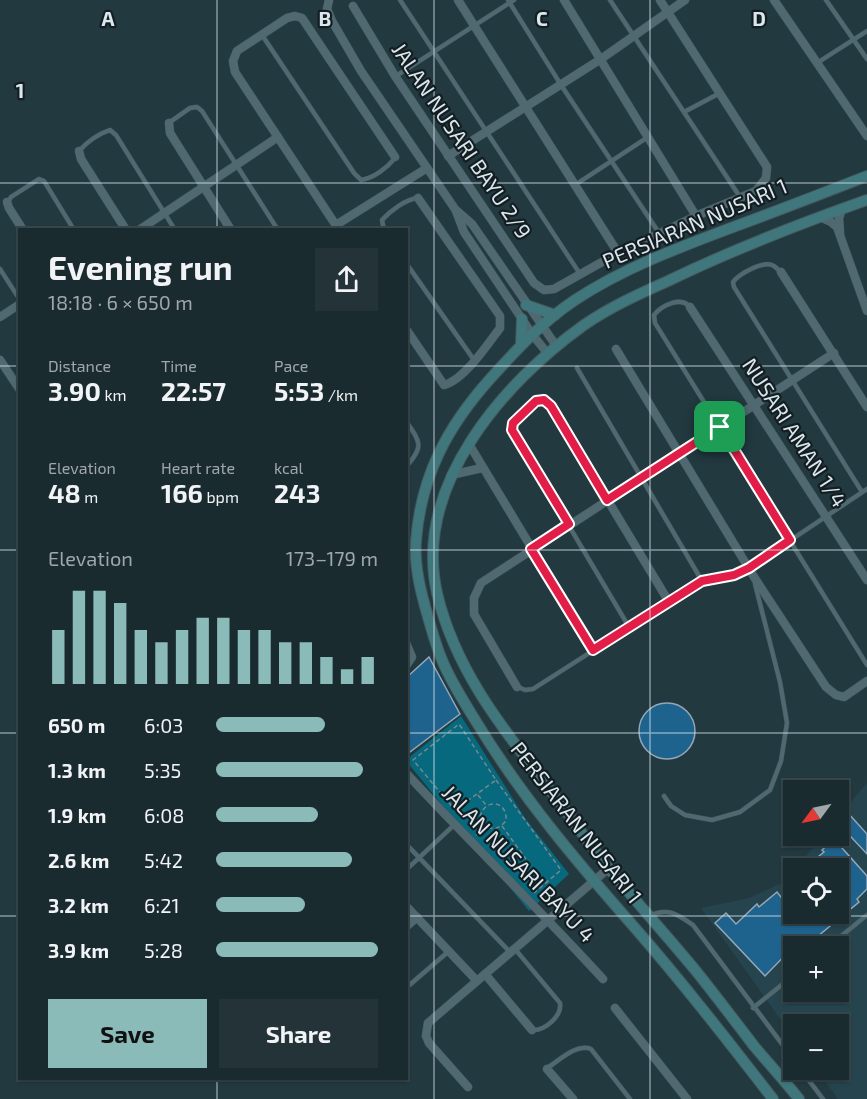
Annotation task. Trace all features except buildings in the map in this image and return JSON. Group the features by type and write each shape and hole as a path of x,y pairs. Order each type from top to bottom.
{"main road":[{"name":"PERSIARAN NUSARI 1","path":"773,1099 686,988 594,883 494,752 442,662 418,578 415,544 428,479 441,447 466,406 521,345 555,315 605,282 668,252 867,176"},
{"name":"PERSIARAN NUSARI 1","path":"800,1099 609,868 514,745 481,696 451,636 437,593 434,553 437,514 451,475 478,428 552,351 585,324 627,300 696,267 867,200"},
{"path":"526,305 555,315"},
{"path":"521,345 522,319"}],"street":[{"path":"329,0 327,9 337,31 361,71 455,209 464,232 522,319 537,330"},
{"path":"458,0 618,253"},
{"path":"564,0 696,216"},
{"path":"580,274 696,216 756,191 766,178 767,167 660,0"},
{"path":"448,156 601,59 685,0"},
{"path":"774,0 867,136"},
{"name":"JALAN NUSARI BAYU 2/9","path":"355,3 395,76 534,283 544,290 554,289 580,274"},
{"path":"395,157 303,18 295,16 287,18 237,51 233,61 235,72 338,227 427,168"},
{"path":"169,123 170,133 230,228"},
{"path":"142,228 278,137"},
{"path":"79,151 81,159 125,228"},
{"path":"408,332 444,386 451,384 500,328 500,316 418,198"},
{"path":"8,202 9,208 22,228"},
{"path":"455,209 472,224 526,305 537,330 552,351"},
{"path":"841,241 839,218 842,209"},
{"path":"820,217 837,227 867,310"},
{"path":"781,272 867,407"},
{"path":"0,317 18,304"},
{"name":"NUSARI AMAN 1/4","path":"690,307 867,580"},
{"path":"616,349 754,577 826,687 836,695 844,697 867,681"},
{"path":"518,687 474,614 474,598 481,583 834,352"},
{"path":"0,360 18,387"},
{"path":"551,406 669,602"},
{"path":"469,444 593,650"},
{"path":"451,475 482,468"},
{"path":"408,648 412,657 408,663"},
{"name":"JALAN NUSARI BAYU 4","path":"408,775 603,979"},
{"path":"468,1087 429,1043 426,1030 428,1023 609,868"},
{"path":"408,908 477,981"},
{"path":"408,925 417,917"},
{"path":"485,974 532,1030"},
{"path":"615,1008 687,1099"},
{"path":"547,1068 573,1099"}],"lane":[{"path":"400,0 580,274"},
{"path":"610,0 740,197"},
{"path":"826,0 867,59"},
{"path":"395,76 511,1 561,85 659,234"},
{"path":"817,63 867,31"},
{"path":"262,35 354,173 361,180 369,179 390,164 395,157"},
{"path":"684,112 720,93"},
{"path":"169,123 190,108 197,107 202,111 277,228"},
{"path":"79,151 110,130 116,135 174,228"},
{"path":"575,185 649,136"},
{"path":"8,202 11,196 39,179 44,181 73,228"},
{"path":"384,228 382,220 386,216 413,198 418,198"},
{"path":"781,272 771,264 764,264 737,276 733,282 862,492"},
{"path":"408,266 474,360"},
{"path":"0,270 18,299"},
{"path":"690,307 686,301 680,300 658,310 654,315 655,323 867,665"},
{"path":"577,368 702,581"},
{"path":"551,406 544,400 536,401 513,423 512,430 629,627"},
{"path":"408,424 418,438 420,446 417,454 408,465"},
{"path":"518,687 525,690 533,688 702,581 734,575 749,568 867,489"},
{"path":"664,796 672,806 685,814 712,820 740,812 770,790 781,761 786,723 780,682 764,625 754,577"},
{"path":"408,868 454,825"},
{"path":"408,846 513,951 560,1003 561,1008 557,1016 540,1030 532,1030"},
{"path":"649,916 660,911 675,913 693,925 783,1046"},
{"path":"841,936 867,915"},
{"path":"408,986 449,951"},
{"path":"753,1008 783,984"},
{"path":"547,1068 575,1050 587,1047 591,1049 630,1099"},
{"path":"809,1080 823,1099"}],"path":[{"path":"462,819 413,760 459,724 561,870 528,898"},
{"path":"455,810 496,780"},
{"path":"477,794 487,806"},
{"path":"497,803 502,806 507,815 506,821 501,825 493,829 486,827 480,814 487,806 497,803"},
{"path":"501,825 526,859"},
{"path":"476,835 486,827"}],"shaded area":[{"path":"461,716 525,818 569,874 529,911 408,763 408,758"},
{"path":"867,783 867,1099 838,1099 824,1080 849,1080 849,1014 783,1014 783,1023 701,908 749,898 783,882 783,924 849,924 849,858 804,858 815,846 849,846 849,804"}],"route":[{"path":"544,400 551,406 607,500 720,427 790,540 749,568 734,575 702,581 593,650 531,549 569,524 515,436 512,430 513,423 536,401 544,400"}]}
